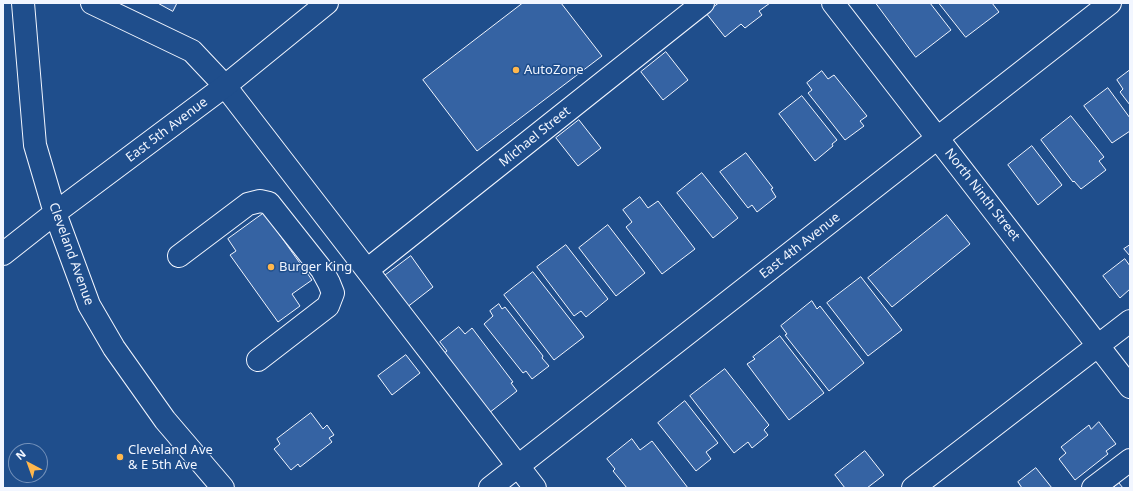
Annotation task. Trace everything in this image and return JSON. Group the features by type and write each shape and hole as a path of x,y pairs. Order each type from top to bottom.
{"street":[{"path":"92,3 192,51 225,86 535,488"},
{"name":"East 5th Avenue","path":"3,254 55,213 225,86 327,3"},
{"name":"Michael Street","path":"367,270 703,3"},
{"name":"North Ninth Street","path":"833,3 1130,387"},
{"name":"East 4th Avenue","path":"490,488 1110,3"},
{"name":"Cleveland Avenue","path":"27,4 35,145 55,213 89,305 114,348 165,420 223,488"},
{"path":"179,256 248,204 260,201 269,203 322,270 333,293 328,306 258,360"},
{"path":"913,488 1130,321"},
{"path":"1093,488 1130,460"}],"building":[{"path":"158,3 177,3 173,11"},
{"path":"523,3 561,3 602,56 477,151 423,80"},
{"path":"719,3 770,3 759,11 762,15 745,28 741,24 725,37 706,13"},
{"path":"876,3 930,3 951,30 916,57"},
{"path":"939,3 992,3 999,12 966,37"},
{"path":"666,52 688,80 663,100 641,72"},
{"path":"1130,70 1130,105 1120,92 1123,89 1117,80"},
{"path":"822,71 828,79 834,75 867,116 860,121 864,126 845,140 808,93 812,90 807,83"},
{"path":"1108,88 1130,118 1130,131 1112,143 1084,106"},
{"path":"802,96 837,140 832,144 833,146 815,161 779,114"},
{"path":"1071,116 1104,157 1099,161 1106,170 1081,189 1074,181 1073,182 1041,140"},
{"path":"579,120 601,148 578,166 556,138"},
{"path":"1032,146 1062,185 1038,205 1008,165"},
{"path":"746,153 773,188 771,189 776,197 757,212 752,205 748,208 720,172"},
{"path":"702,173 738,218 713,238 677,193"},
{"path":"640,197 648,208 658,201 695,249 662,274 626,227 632,222 623,210"},
{"name":"Burger King","path":"264,213 312,280 292,294 300,306 278,322 230,255 236,251 228,239"},
{"path":"947,215 970,244 892,307 868,278"},
{"path":"608,225 645,273 616,296 579,248"},
{"path":"566,245 608,299 586,317 581,311 574,316 537,267"},
{"path":"1130,245 1130,256 1124,249"},
{"path":"411,256 433,287 406,308 383,277"},
{"path":"1125,259 1130,266 1130,289 1120,298 1103,276"},
{"path":"533,272 584,337 554,360 504,295"},
{"path":"861,277 902,330 868,356 827,303"},
{"path":"812,301 817,309 820,306 864,363 829,391 785,335 787,334 781,326"},
{"path":"499,304 502,309 505,307 549,366 532,379 526,371 523,373 484,324 493,316 490,311"},
{"path":"459,327 465,334 472,328 513,382 511,383 517,391 489,413 440,356 447,351 440,342"},
{"path":"780,336 824,393 789,420 747,364 755,359 753,357"},
{"path":"406,355 420,373 392,395 378,376"},
{"path":"725,369 769,425 764,430 768,435 752,448 748,442 734,453 690,396"},
{"path":"685,401 718,443 706,452 711,459 696,471 658,423"},
{"path":"311,413 323,429 327,425 334,435 329,438 332,442 300,467 298,464 291,470 274,449 280,444 277,439"},
{"path":"1099,422 1116,444 1106,451 1108,454 1075,480 1059,459 1066,453 1061,447 1089,425 1091,429"},
{"path":"632,439 640,450 652,441 688,488 627,488 613,471 615,469 607,459"},
{"path":"865,451 884,475 867,488 845,488 835,475"},
{"path":"1036,468 1052,488 1022,488 1018,482"},
{"path":"1119,483 1123,488 1113,488"}],"place":[{"name":"AutoZone","path":"516,70"},
{"name":"Burger King","path":"271,267"},
{"name":"Cleveland Ave & E 5th Ave","path":"120,457"}]}
